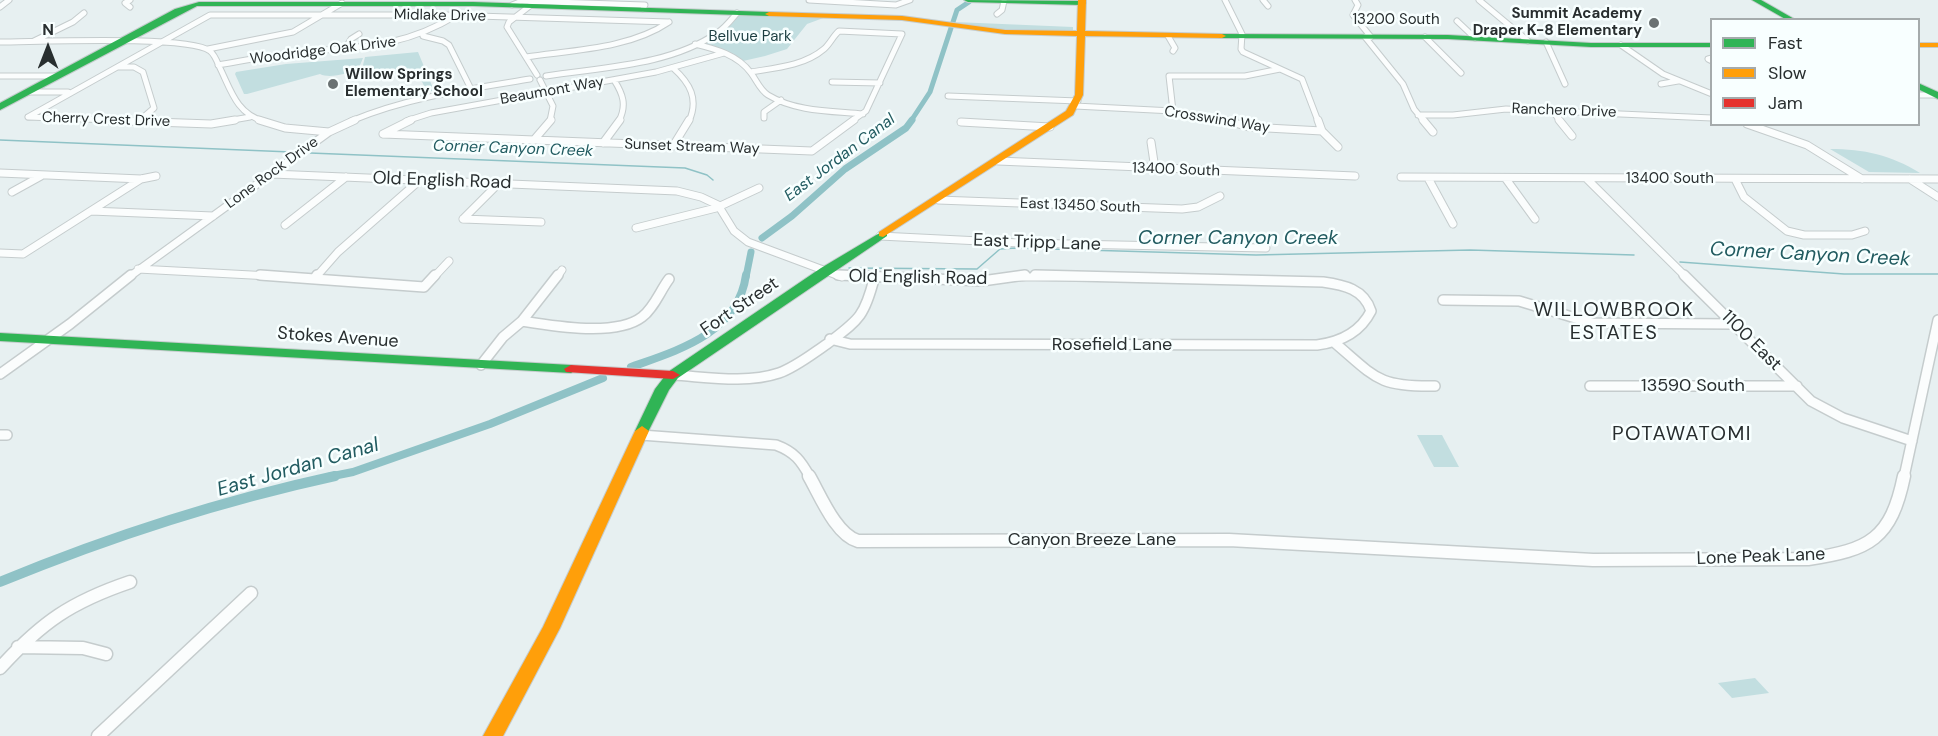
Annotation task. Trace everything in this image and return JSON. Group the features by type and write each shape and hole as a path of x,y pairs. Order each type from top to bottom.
{"street":[{"path":"0,7 9,0"},
{"path":"130,0 125,3 130,7"},
{"path":"737,13 745,0"},
{"path":"809,0 867,2 896,6 909,0"},
{"path":"968,0 1082,2 1077,103"},
{"path":"1225,0 1241,36 1243,52 1302,79 1322,131 1338,147"},
{"path":"1263,0 1268,6"},
{"path":"1354,0 1358,5 1353,15 1405,88 1418,115 1433,132"},
{"path":"1479,0 1528,41"},
{"path":"1756,0 1789,18"},
{"path":"533,141 554,115 554,104 507,27 514,11 522,1 645,5 643,9"},
{"path":"997,14 1001,11 1004,1"},
{"name":"13200 South","path":"193,4 476,2 514,11 531,5 902,18 994,32 1080,35 1425,37 1621,45 1710,45"},
{"path":"0,42 159,42 184,43 208,49 286,34 303,28 342,3"},
{"path":"0,106 193,4"},
{"name":"Midlake Drive","path":"193,4 266,14 457,15 514,11 586,19 669,22 654,31 629,39 526,57"},
{"name":"Cherry Crest Drive","path":"193,4 159,42 28,117 211,124 250,117"},
{"path":"32,42 73,22 84,13"},
{"name":"Lone Rock Drive","path":"0,374 48,340 138,269 329,132 357,118 391,106 471,89 646,59 695,44 719,32 737,13"},
{"path":"251,23 266,14"},
{"name":"Woodridge Oak Drive","path":"218,65 271,56 386,45 423,36 457,15"},
{"path":"575,28 586,19"},
{"path":"1457,21 1475,38"},
{"name":"Sunset Stream Way","path":"383,134 812,151 863,114 869,107 902,33 838,31 825,48 811,57 786,66 751,72"},
{"path":"345,49 351,39 359,34"},
{"path":"423,36 450,45 471,89"},
{"path":"1168,36 1175,48 1173,51"},
{"path":"1425,37 1461,73"},
{"path":"1546,42 1565,84"},
{"path":"695,44 724,53 741,62 751,72 762,91 781,100 812,108 863,114"},
{"path":"1621,45 1663,74 1710,93"},
{"path":"1920,45 1938,45"},
{"path":"208,49 240,108 250,117 276,126 329,132"},
{"name":"Beaumont Way","path":"383,134 396,126 430,113 673,68 724,53"},
{"path":"115,67 134,67 143,72 154,108 138,121"},
{"path":"673,68 690,85 694,107 690,123 673,146"},
{"path":"1173,111 1169,76 1245,76 1280,69"},
{"path":"0,76 57,76"},
{"path":"603,143 618,125 624,110 622,93 614,80"},
{"path":"832,81 880,83"},
{"path":"1660,84 1678,81"},
{"path":"1920,86 1938,95"},
{"path":"1703,90 1710,89"},
{"path":"27,92 70,92"},
{"path":"1920,95 1938,95"},
{"name":"Crosswind Way","path":"948,96 1173,111 1215,117 1249,127 1322,131"},
{"path":"764,118 766,109 781,100"},
{"name":"Fort Street","path":"493,736 551,628 662,389 673,375 825,271 1050,127 1077,103"},
{"name":"Ranchero Drive","path":"1418,115 1453,115 1506,109 1710,118"},
{"path":"1554,112 1572,136"},
{"path":"1663,115 1672,123"},
{"path":"961,121 1050,127"},
{"path":"1754,126 1808,145 1862,180"},
{"path":"464,138 472,130"},
{"path":"1151,142 1155,169"},
{"name":"13400 South","path":"998,161 1355,176"},
{"path":"0,173 141,179 156,176"},
{"name":"Old English Road","path":"272,174 676,191 701,196 718,205 731,228 742,238 848,278 982,281 1026,275 1323,282 1351,288 1362,294 1371,311 1370,316 1350,336 1335,343"},
{"path":"12,192 42,175"},
{"path":"285,225 346,177"},
{"name":"13400 South","path":"1401,177 1938,179"},
{"path":"1428,178 1453,224"},
{"path":"0,252 23,254 141,179"},
{"path":"1506,179 1534,219"},
{"name":"1100 East","path":"1587,179 1811,401 1831,413 1912,441"},
{"path":"1736,179 1744,197 1787,231 1804,235 1852,235 1865,231"},
{"path":"1910,179 1938,197"},
{"path":"315,278 338,252 420,180"},
{"path":"498,183 463,219 541,222"},
{"path":"636,228 746,196 759,188"},
{"name":"East 13450 South","path":"938,200 1187,208 1198,207 1220,196"},
{"path":"91,211 213,216"},
{"name":"East Tripp Lane","path":"880,236 1020,243 1266,249"},
{"path":"138,269 315,278 365,284 424,287 449,261"},
{"path":"481,365 503,337 522,321 562,270"},
{"path":"522,321 626,326 644,316 669,279"},
{"path":"673,375 756,377 777,374 792,367 862,315 867,306 874,279"},
{"path":"1443,300 1526,302 1573,319 1592,323 1733,324"},
{"name":"Lone Peak Lane","path":"1593,560 1794,560 1854,549 1881,534 1892,520 1898,505 1938,320"},
{"name":"Stokes Avenue","path":"0,337 673,375"},
{"name":"Rosefield Lane","path":"830,339 850,344 1310,345 1335,343"},
{"path":"1335,343 1388,383 1405,386 1435,386"},
{"name":"13590 South","path":"1590,386 1797,387"},
{"name":"Canyon Breeze Lane","path":"641,435 776,445 790,450 799,458 840,530 850,539 858,541 1229,540 1593,560"},
{"path":"0,668 39,626 63,609 92,595 130,582"},
{"path":"98,736 251,593"},
{"path":"18,647 83,648 106,654"}],"green space":[{"name":"Bellvue Park","path":"737,16 826,17 807,24 787,49 743,61 703,43"},
{"path":"955,22 1073,27 1073,31 1004,31"},
{"path":"418,52 435,93 425,88 417,71 404,74 388,72 388,69 361,73 365,57"},
{"path":"363,58 358,70 334,76 320,74 247,94 244,94 235,74 286,64"},
{"path":"1830,149 1877,154 1920,173 1869,172"},
{"path":"1417,435 1442,435 1459,467 1434,467"},
{"path":"1755,678 1769,693 1732,698 1718,683"}],"waterway":[{"name":"East Jordan Canal","path":"953,22 957,10 969,2"},
{"name":"East Jordan Canal","path":"911,121 930,92 951,28"},
{"name":"East Jordan Canal","path":"762,238 792,216 845,169 906,128 912,120"},
{"name":"Corner Canyon Creek","path":"0,140 291,152"},
{"name":"Corner Canyon Creek","path":"310,153 685,168 707,175 713,180"},
{"name":"Corner Canyon Creek","path":"849,268 977,269 1000,249 1016,248 1256,255 1470,250 1634,255"},
{"name":"East Jordan Canal","path":"746,277 751,252"},
{"name":"Corner Canyon Creek","path":"1680,262 1844,274 1938,274"},
{"name":"East Jordan Canal","path":"631,367 686,346 719,325 741,295 746,275"},
{"name":"East Jordan Canal","path":"328,477 353,472 490,424 603,378"},
{"name":"East Jordan Canal","path":"0,582 82,550 165,522 249,497 335,476"}],"traffic: fast":[{"path":"968,0 1082,3"},
{"path":"1756,0 1789,18"},
{"path":"199,4 473,4 769,14"},
{"path":"0,107 178,11 194,5"},
{"path":"1222,36 1448,37 1591,45 1710,45"},
{"path":"1920,86 1938,96"},
{"path":"642,431 662,389 673,375 883,234"},
{"path":"0,337 571,369"}],"traffic: slow":[{"path":"883,234 1070,113 1079,95 1082,0"},
{"path":"769,14 902,18 1005,32 1222,36"},
{"path":"1920,45 1938,45"},
{"path":"493,736 551,628 642,431"}],"traffic: jam":[{"path":"571,369 673,375"}],"place":[{"name":"Summit Academy Draper K-8 Elementary","path":"1654,23"},
{"name":"Willow Springs Elementary School","path":"333,84"}],"district":[{"name":"WILLOWBROOK ESTATES","path":"1614,322"},
{"name":"POTAWATOMI","path":"1682,435"}]}
